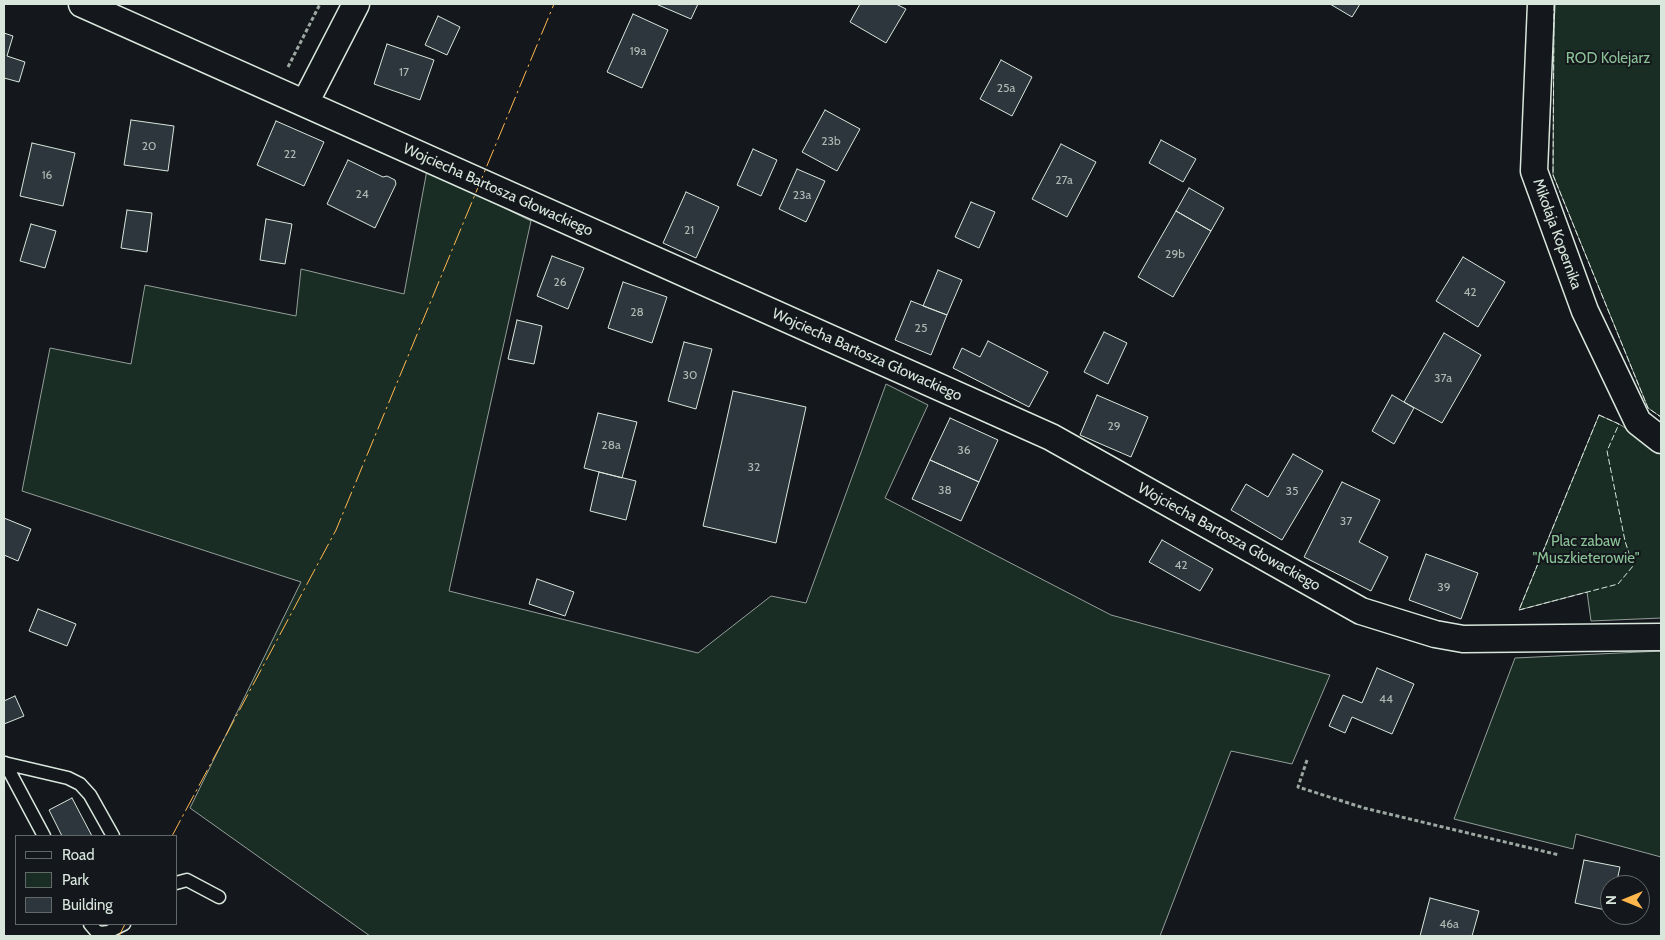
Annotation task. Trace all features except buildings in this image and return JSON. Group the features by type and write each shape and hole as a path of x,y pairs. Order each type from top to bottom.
{"street":[{"name":"Wojciecha Bartosza Głowackiego","path":"82,4 1051,437 1361,611 1435,634 1463,638 1661,637"},
{"path":"305,103 356,4"},
{"name":"Mikołaja Kopernika","path":"1541,4 1534,171 1589,320 1638,422 1661,440"}],"lane":[{"path":"5,763 43,835"},
{"path":"5,763 68,778 80,784 90,795 112,835"},
{"path":"178,882 187,880 219,897"},
{"path":"91,925 96,931 101,933 108,932 122,925"}],"path":[{"path":"276,90 320,4"},
{"path":"1307,760 1298,787 1364,808 1559,855"}],"green space":[{"name":"ROD Kolejarz","path":"1554,4 1661,4 1661,417 1648,408 1553,175"},
{"path":"427,170 531,221 449,591 698,653 771,596 806,603 886,384 928,405 885,498 1111,615 1330,675 1292,764 1231,751 1160,936 370,936 190,808 301,582 22,491 50,348 131,364 145,285 296,316 301,269 404,294"},
{"name":"Plac zabaw \"Muszkieterowie\"","path":"1599,415 1619,424 1661,450 1661,618 1591,621 1587,592 1519,610"},
{"path":"1661,651 1661,857 1576,834 1573,849 1454,819 1515,658"}],"fence":[{"path":"1554,5 1553,175 1648,408 1661,417"},
{"path":"1599,415 1619,424 1607,451 1625,541 1633,566 1618,584 1519,610 1599,415"}],"power":[{"path":"173,835 336,530 554,4"},
{"path":"119,936 124,925"}]}
